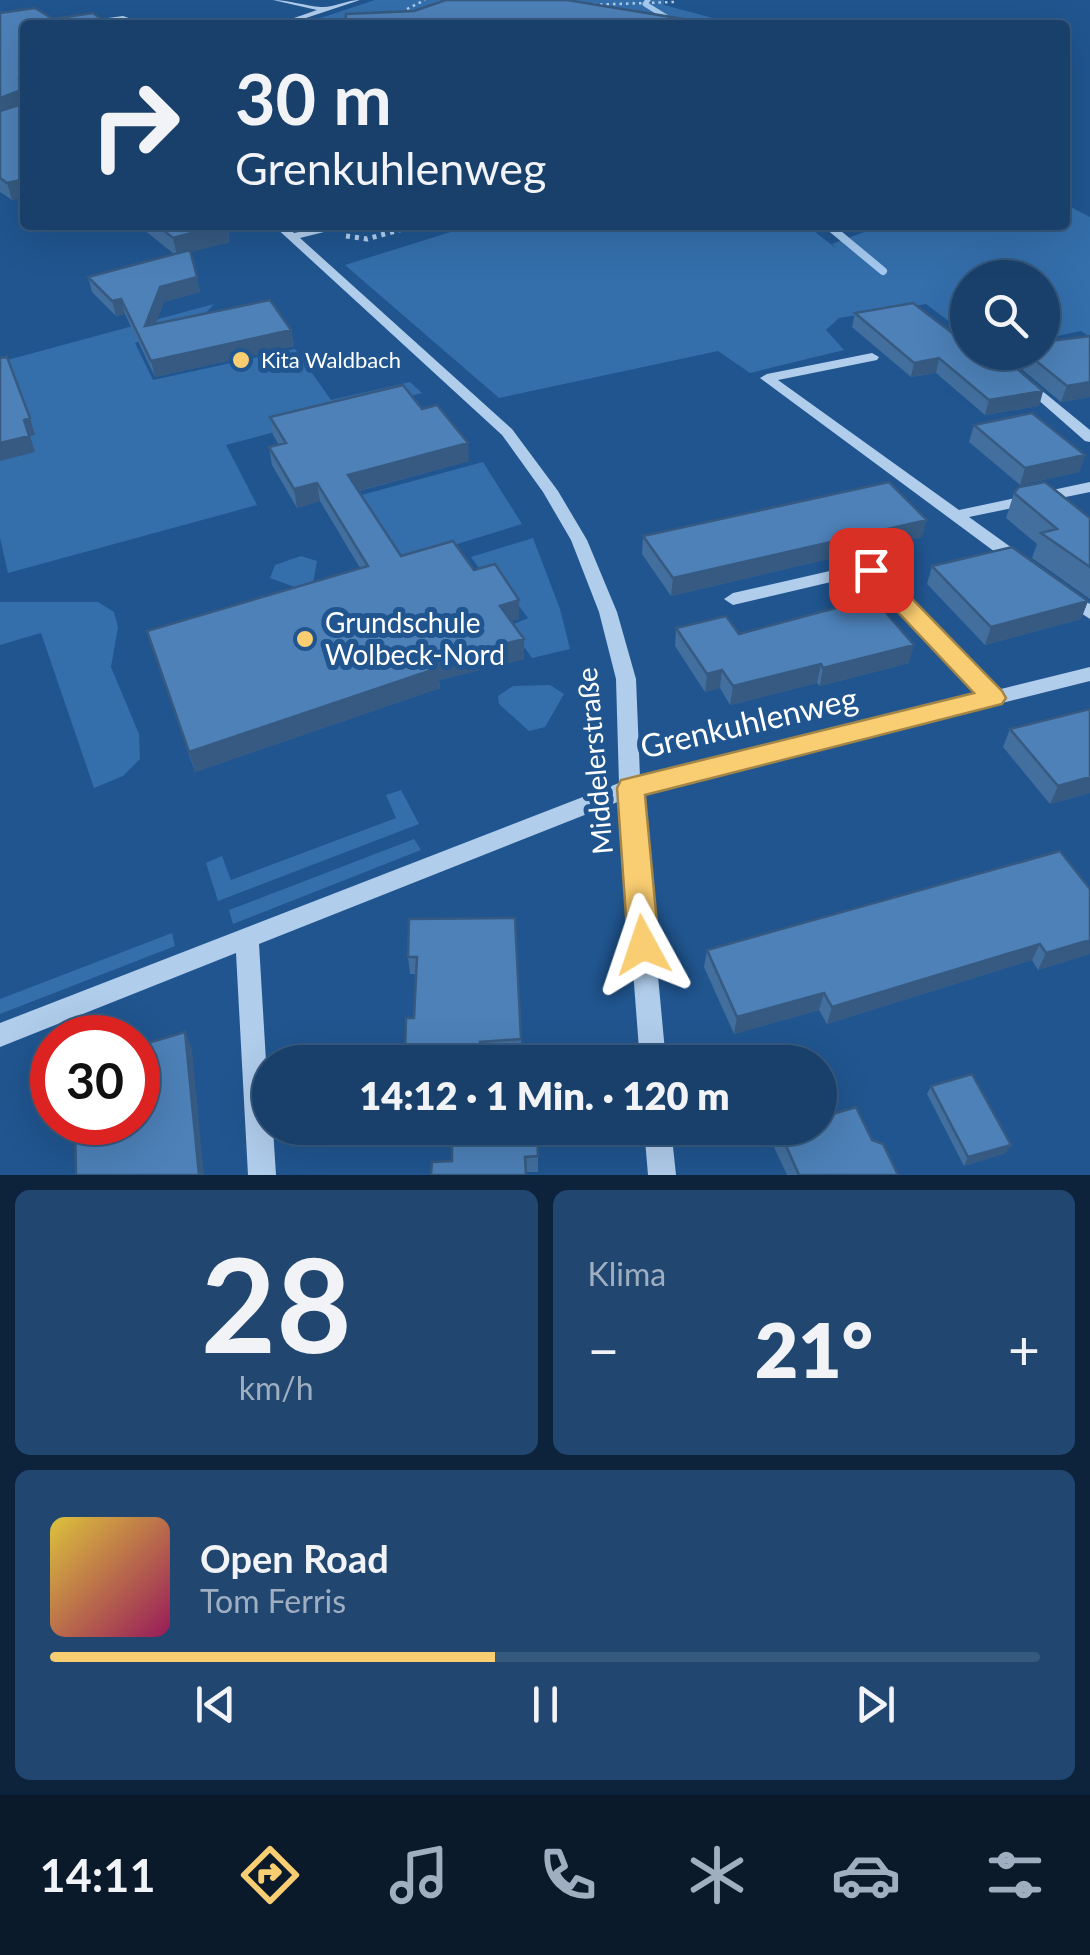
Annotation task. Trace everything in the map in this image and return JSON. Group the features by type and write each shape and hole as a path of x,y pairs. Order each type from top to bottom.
{"street":[{"path":"276,0 326,10"},
{"path":"294,20 357,0"},
{"path":"1070,0 1081,3"},
{"path":"105,19 127,20"},
{"name":"Middelerstraße","path":"284,230 507,432 580,540 608,612 626,679 630,788 652,1045"},
{"path":"292,237 320,230"},
{"path":"872,357 767,378 1031,570"},
{"path":"1012,370 1090,438"},
{"path":"957,515 1090,487"},
{"path":"733,598 904,560"},
{"path":"871,570 993,698"},
{"path":"1046,580 1090,613"},
{"name":"Grenkuhlenweg","path":"0,1036 630,788 1090,674"},
{"path":"247,939 262,1175"},
{"path":"659,1145 662,1175"}],"path":[{"path":"407,9 425,0"},
{"path":"580,5 593,0"},
{"path":"580,5 675,2"},
{"path":"580,5 612,13"},
{"path":"332,230 367,238 397,230"}],"shaded area":[{"path":"375,0 664,0 664,5 713,18 706,20 314,20"},
{"path":"1070,207 1090,217 1090,337 1081,331 1060,335 1060,260 950,260 950,322 926,304 839,318 826,330 844,350 750,373 718,351 499,398 345,265 457,230 812,230 837,249 832,244 870,230 1070,230"},
{"path":"214,304 205,314 135,343 153,380 295,349 331,400 410,382 422,393 226,445 257,505 8,573 0,538 0,362"},
{"path":"483,462 522,524 396,563 354,497"},
{"path":"533,538 560,609 570,649 532,658 509,626 528,618 501,583 491,585 471,557"},
{"path":"301,556 317,561 313,583 297,588 270,578 275,565"},
{"path":"0,602 98,602 114,612 118,627 111,667 139,734 140,759 123,776 94,788 41,633 0,645"},
{"path":"550,685 564,694 545,727 529,731 499,704 498,696 513,686"},
{"path":"401,790 419,824 218,901 206,863 222,856 231,880 396,818 386,795"},
{"path":"414,839 421,850 233,924 229,910"},
{"path":"172,933 175,946 0,1014 0,999"}],"building":[{"path":"446,0 567,0 684,20 345,20 346,14 414,11"},
{"path":"35,8 53,19 93,13 102,20 20,20 20,92 0,98 0,13"},
{"path":"20,105 20,180 7,183 0,178 0,111"},
{"path":"163,230 203,230 173,238"},
{"path":"190,250 197,277 160,287 145,326 270,300 291,330 151,361 121,299 112,301 88,277"},
{"path":"913,303 950,331 950,367 939,358 914,363 855,313"},
{"path":"1090,336 1090,382 1067,386 1047,370 1060,370 1060,340"},
{"path":"7,357 30,418 24,420 29,436 0,443 0,358"},
{"path":"953,370 1018,370 1043,391 989,400"},
{"path":"403,385 422,409 437,405 468,443 348,475 401,556 453,541 474,570 495,564 519,600 500,606 524,639 434,662 438,668 189,752 147,631 368,566 317,483 294,489 269,447 286,443 270,417"},
{"path":"1032,413 1085,455 1025,468 974,425"},
{"path":"889,482 927,520 673,578 643,536"},
{"path":"1045,482 1090,518 1090,567 1041,533 1057,529 1014,493 1019,487"},
{"path":"1012,547 1088,601 991,627 932,566"},
{"path":"873,598 914,645 733,686 722,670 707,674 676,628 726,616 739,634"},
{"path":"1090,709 1090,777 1058,786 1010,729"},
{"path":"1060,851 1090,889 1090,940 1046,953 1040,944 832,1007 824,993 737,1017 707,950"},
{"path":"515,918 521,1039 480,1042 480,1045 405,1045 406,1018 414,1018 417,957 408,957 409,919"},
{"path":"185,1032 199,1175 76,1175 75,1145 160,1145 160,1039"},
{"path":"972,1074 1011,1145 968,1157 931,1086"},
{"path":"856,1107 872,1140 883,1144 898,1175 799,1175 786,1145 837,1145 837,1113"},
{"path":"452,1145 538,1145 538,1156 525,1157 526,1175 431,1175 432,1162 452,1161"}],"waterway":[{"path":"648,0 645,4 671,20"},
{"path":"834,230 883,271"}],"place":[{"name":"Kita Waldbach","path":"241,360"},
{"name":"Grundschule Wolbeck-Nord","path":"305,639"}],"route":[{"path":"643,945 630,788 993,698 871,570"}]}
